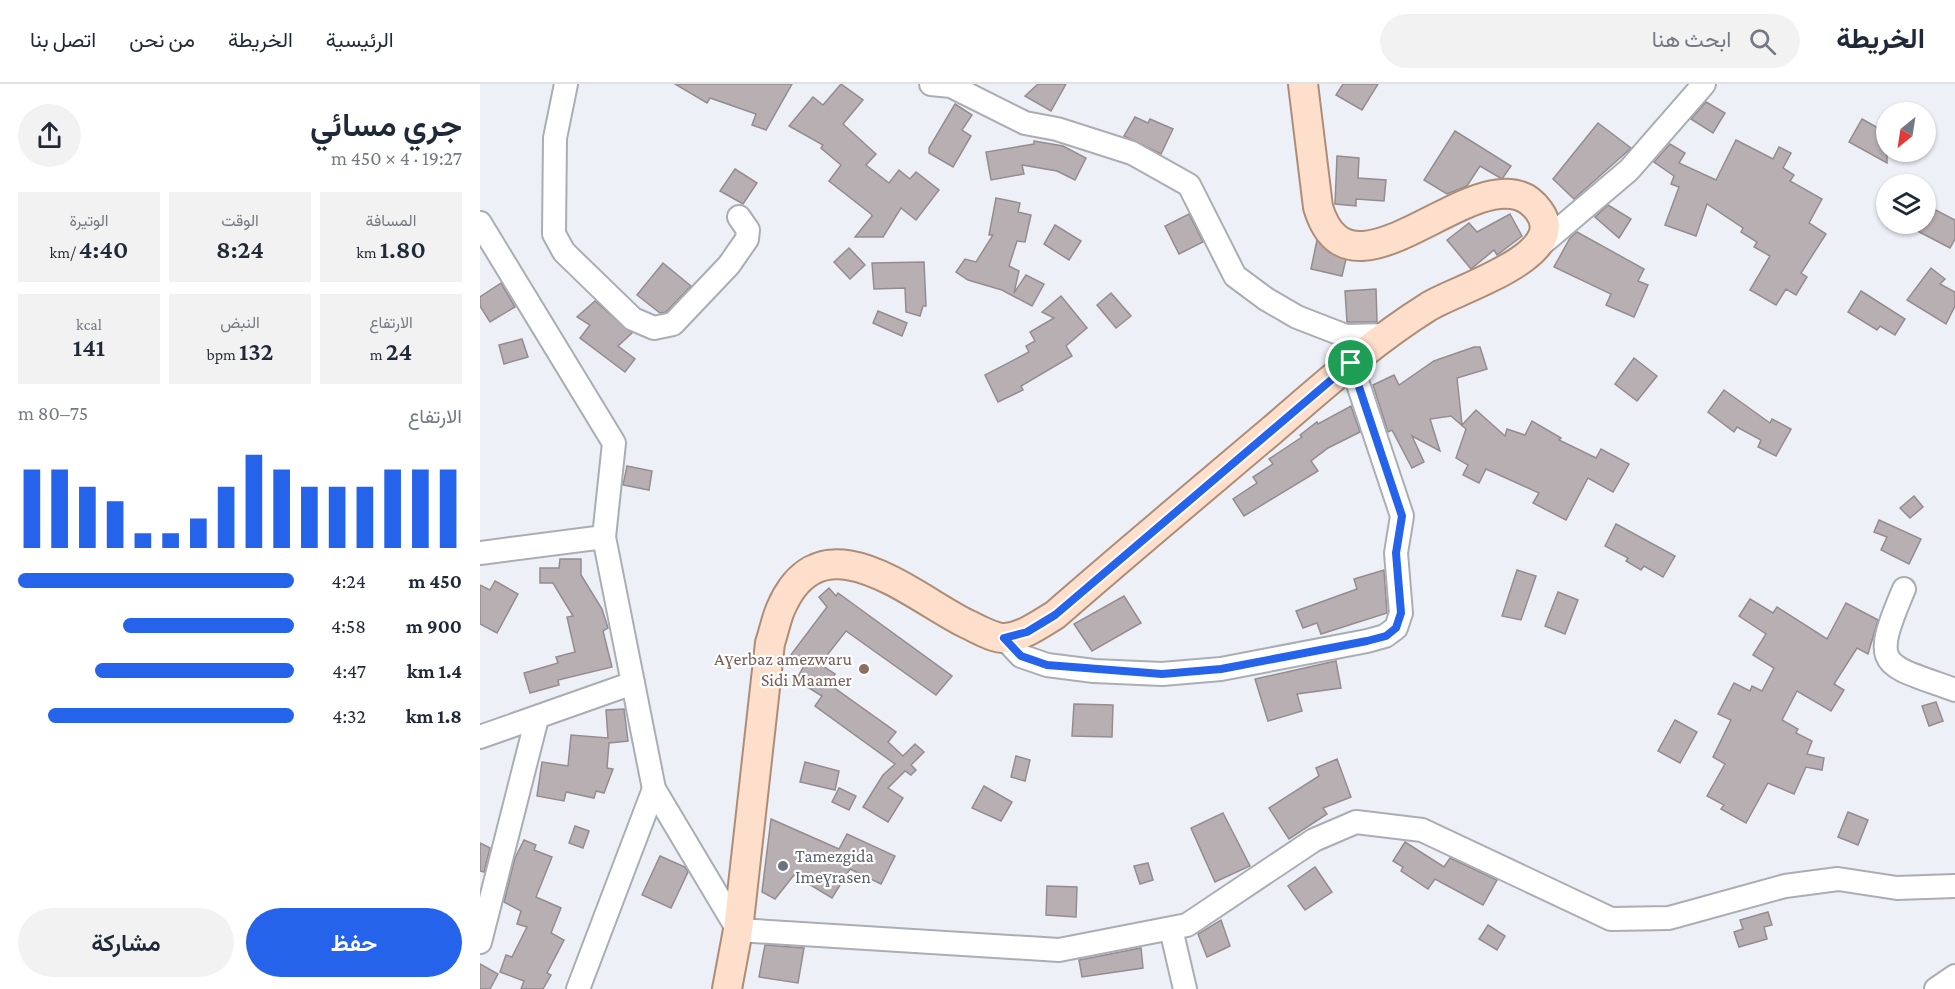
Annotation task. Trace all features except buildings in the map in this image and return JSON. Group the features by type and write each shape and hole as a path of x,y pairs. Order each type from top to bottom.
{"main road":[{"path":"728,989 738,930 770,644 780,609 791,591 806,574 832,565 858,566 884,574 968,624 1004,638 1027,632 1055,615 1351,363 1427,307 1455,291 1506,269 1537,248 1544,229 1541,213 1530,199 1516,193 1501,192 1371,246 1350,246 1335,238 1323,226 1318,207 1303,84"}],"street":[{"path":"566,84 555,138 554,234 564,252 633,319 654,328 673,324 742,249 748,230 739,217"},
{"path":"931,84 951,86 1025,123 1057,129 1132,153 1190,185 1235,276 1266,299 1298,317 1346,336 1390,335"},
{"path":"1537,248 1629,170 1704,84"},
{"path":"481,229 614,443 604,537 654,789 738,930 1059,950 1187,925 1314,840 1356,822 1422,830 1611,919 1669,918 1725,905 1785,886 1838,879 1898,888 1955,886"},
{"path":"1004,638 1021,656 1047,665 1104,672 1162,674 1221,669 1386,636 1396,628 1401,613 1396,553 1402,516 1351,363"},
{"path":"480,553 604,537"},
{"path":"1904,589 1888,625 1885,644 1886,658 1893,666 1955,690"},
{"path":"480,737 633,682"},
{"path":"480,942 537,718"},
{"path":"578,989 654,789"},
{"path":"1171,929 1185,989"},
{"path":"1936,989 1955,976"}],"place":[{"name":"Aɣerbaz amezwaru Sidi Maamer","path":"864,669"},
{"name":"Tamezgida Imeɣrasen","path":"783,866"}],"route":[{"path":"1351,363 1389,471 1402,516 1396,553 1401,613 1396,628 1386,636 1221,669 1162,674 1132,674 1047,665 1021,656 1004,638 1027,632 1055,615 1351,363"}]}
